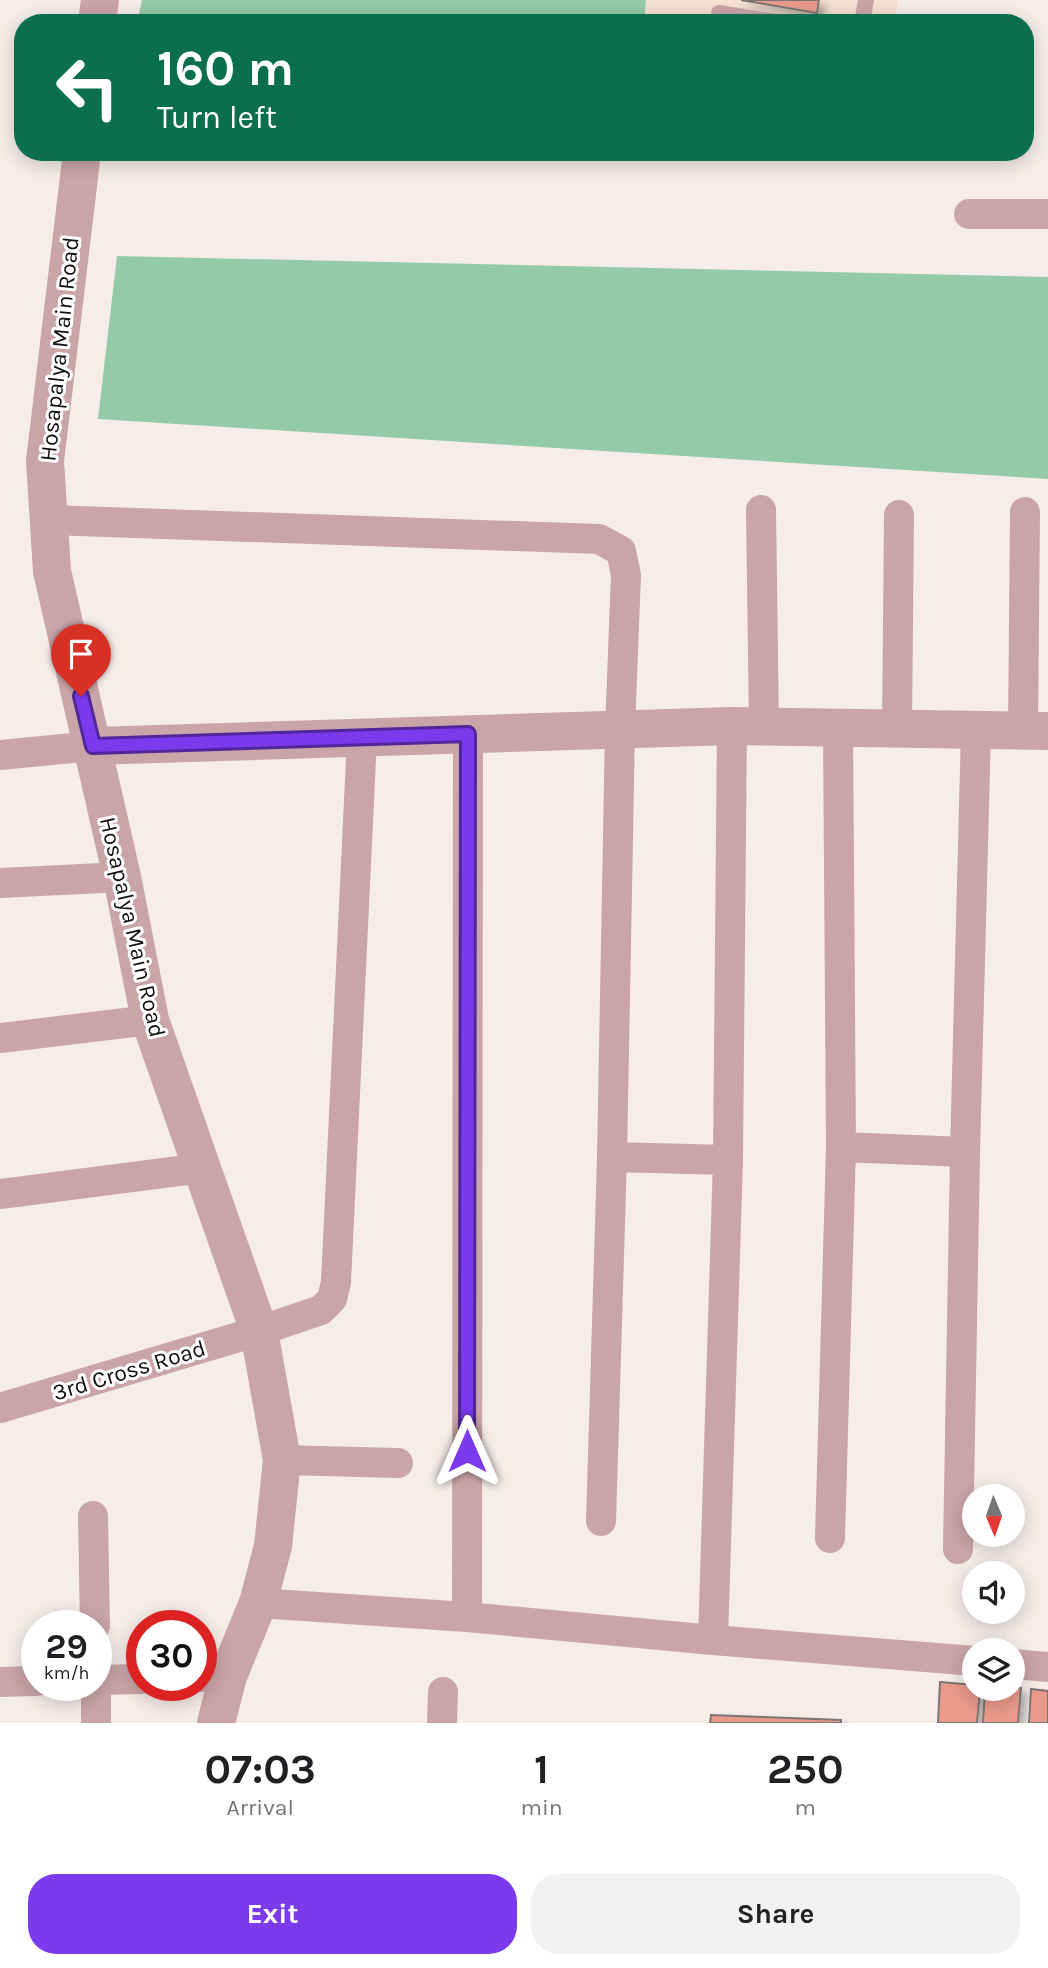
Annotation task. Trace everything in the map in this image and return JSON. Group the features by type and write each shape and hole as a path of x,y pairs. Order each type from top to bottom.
{"street":[{"name":"Hosapalya Main Road","path":"81,161 45,461 52,571 122,877 150,1020 258,1331 282,1460 274,1546 258,1603 217,1673"},
{"path":"969,214 1048,214"},
{"path":"713,1640 728,1160 761,510"},
{"path":"0,755 93,746 620,729 748,726 1035,730 1024,512"},
{"path":"897,728 899,515"},
{"path":"49,520 599,539 621,551 626,575 601,1521"},
{"path":"830,1538 841,1147 838,727"},
{"path":"958,1549 976,730"},
{"path":"467,1617 468,734"},
{"name":"3rd Cross Road","path":"0,1408 258,1331 321,1310 332,1299 336,1282 362,738"},
{"path":"0,883 122,877"},
{"path":"0,1038 150,1020"},
{"path":"841,1147 965,1152"},
{"path":"612,1157 728,1160"},
{"path":"0,1194 202,1168"},
{"path":"282,1460 398,1463"},
{"path":"93,1516 95,1610"},
{"path":"258,1603 467,1617 962,1660"},
{"path":"1025,1665 1048,1667"},
{"path":"0,1682 21,1681"},
{"path":"442,1723 443,1692"},
{"path":"96,1701 96,1723"},
{"name":"Hosapalya Main Road","path":"216,1701 216,1723"}],"lane":[{"path":"719,13 725,14"}],"shaded area":[{"path":"646,0 898,0 896,14 645,14"}],"green space":[{"path":"142,0 646,0 645,14 139,14"},
{"path":"117,256 1048,277 1048,479 98,419"}],"building":[{"path":"741,0 819,0 817,13"},
{"path":"940,1682 962,1684 962,1701 979,1701 977,1723 938,1723"},
{"path":"1031,1689 1048,1691 1048,1723 1029,1723"},
{"path":"984,1701 1020,1701 1018,1723 983,1723"},
{"path":"711,1715 841,1720 841,1723 710,1723"}],"route":[{"path":"81,696 93,746 468,734 467,1451"}]}
